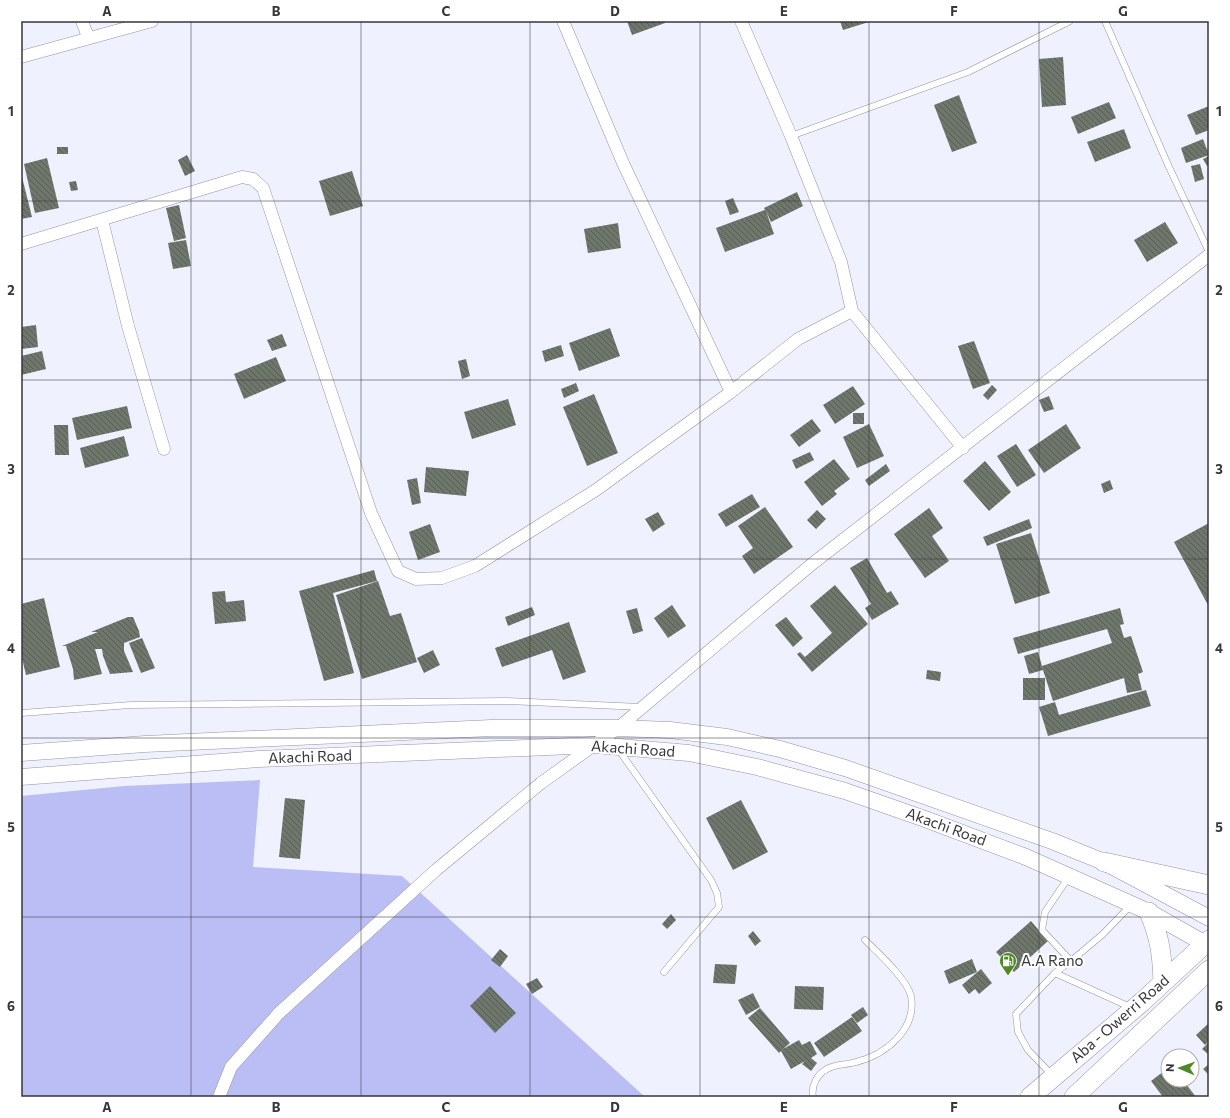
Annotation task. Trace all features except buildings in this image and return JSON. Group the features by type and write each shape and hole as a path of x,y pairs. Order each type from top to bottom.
{"highway":[{"path":"1104,862 1209,885"},
{"path":"1149,912 1160,942 1163,982"},
{"name":"Aba - Owerri Road","path":"1030,1097 1208,943"},
{"name":"Aba - Owerri Road","path":"1074,1097 1209,970"}],"main road":[{"name":"Akachi Road","path":"21,753 145,744 490,728 618,728 670,730 720,736 780,749 845,768 1052,841 1104,862 1209,918"},
{"name":"Akachi Road","path":"21,777 259,759 596,745 689,753 757,767 845,791 1012,851 1149,912 1208,943"}],"street":[{"path":"82,21 88,37"},
{"path":"21,57 88,37 152,21"},
{"path":"563,21 623,163 731,392"},
{"path":"741,21 791,136 841,262 852,311 963,448"},
{"path":"21,244 242,177 253,179 263,188 371,513 398,571 416,580 442,578 475,566 596,490 731,392 798,339 852,311"},
{"path":"102,220 128,326 164,449"},
{"path":"219,1097 231,1068 279,1013 436,870 541,782 596,745 618,728 812,564 963,448 1209,253"}],"lane":[{"path":"791,136 968,72 1070,21"},
{"path":"1105,21 1169,167 1209,253"},
{"path":"21,713 131,705 506,701 641,707"},
{"path":"616,746 711,880 717,893 719,906 664,972"},
{"path":"1069,876 1045,912 1042,930 1071,961"},
{"path":"1053,1077 1028,1050 1018,1032 1016,1014 1055,973 1103,934 1131,904"},
{"path":"813,1097 812,1092 818,1075 828,1068 858,1062 894,1043 904,1032 910,1015 911,996 897,973 865,940"},
{"path":"1055,973 1133,1009"}],"shaded area":[{"path":"260,780 253,867 402,876 645,1097 21,1097 21,796 124,786"}],"place":[{"name":"A.A Rano","path":"1008,976"}]}
